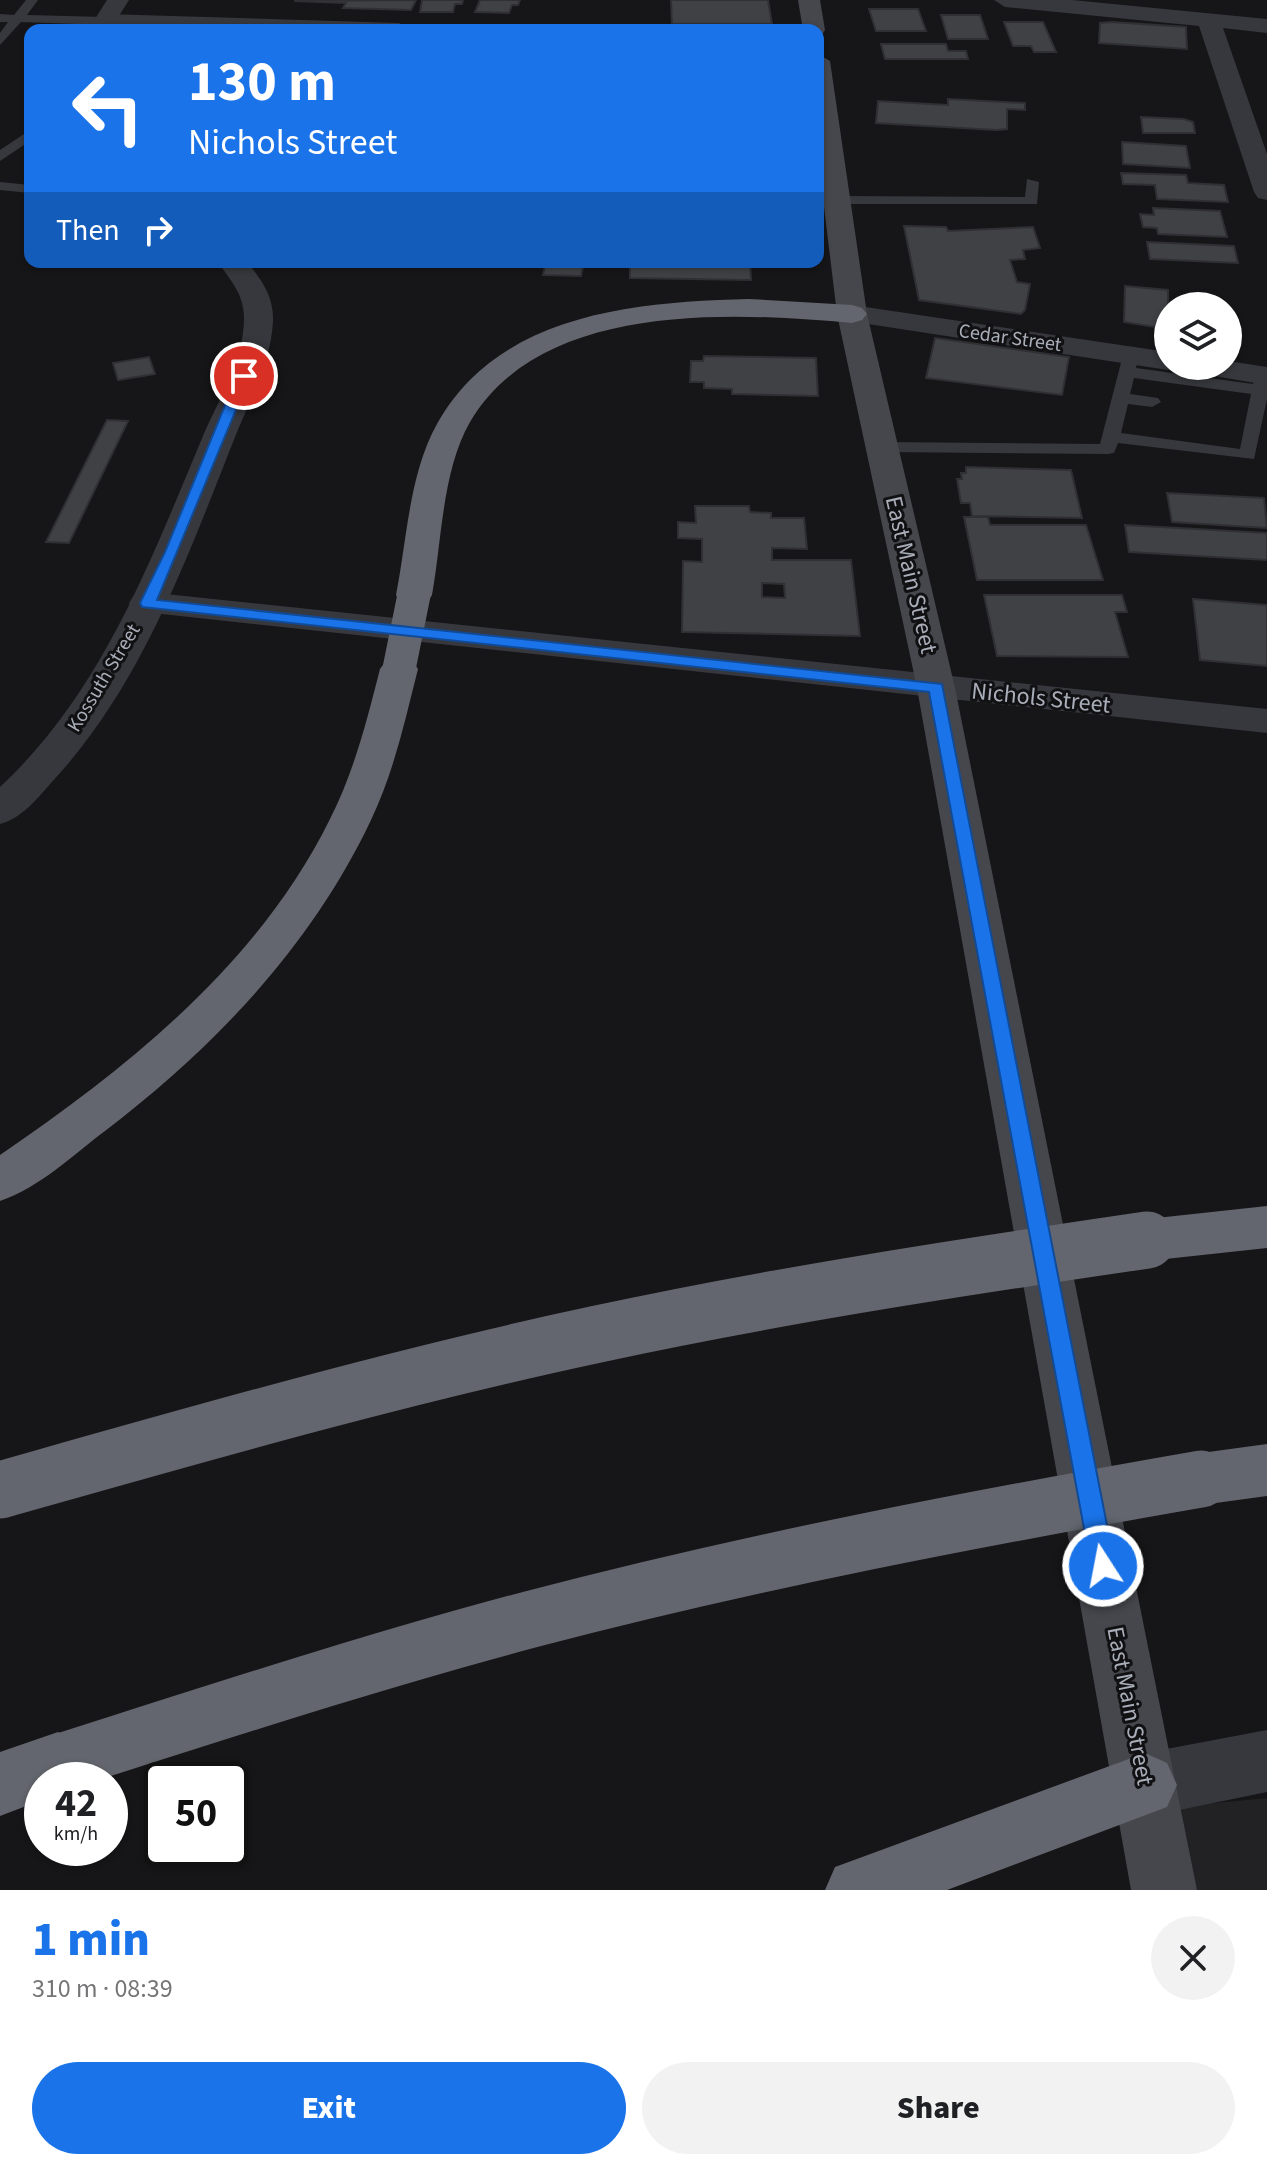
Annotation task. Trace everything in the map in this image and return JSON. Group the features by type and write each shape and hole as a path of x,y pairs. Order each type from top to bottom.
{"highway":[{"path":"0,1181 99,1109 199,1023 275,939 331,858 366,780 399,669 440,463 452,424 478,386 522,353 578,329 671,311 761,307 852,314"},
{"path":"0,1490 326,1400 594,1335 905,1276 1147,1240 1267,1227"},
{"path":"0,1784 253,1700 545,1616 954,1521 1267,1470"},
{"path":"858,1890 1145,1785"}],"main road":[{"path":"809,0 813,24"},
{"name":"East Main Street","path":"824,142 829,209 936,688 1164,1890"}],"street":[{"path":"103,24 118,0"},
{"path":"1005,0 1267,26"},
{"path":"1209,21 1267,192"},
{"name":"Kossuth Street","path":"0,810 47,765 79,724 147,603 202,478 257,333 258,304 250,284 237,268"},
{"name":"Cedar Street","path":"852,314 1129,364 1154,362"},
{"path":"1242,375 1263,380"},
{"name":"Nichols Street","path":"147,603 1267,721"},
{"path":"1145,1785 1267,1761"}],"lane":[{"path":"0,41 32,0"},
{"path":"0,18 78,24"},
{"path":"0,157 24,139"},
{"path":"829,209 1032,201 1032,182"},
{"path":"0,186 24,188"},
{"path":"882,447 1110,443 1248,455 1263,380 1129,364 1110,443"},
{"path":"1121,398 1152,402"},
{"path":"1234,413 1255,417"}],"shaded area":[{"path":"1267,1798 1267,1890 1192,1890 1175,1807"}],"building":[{"path":"416,0 411,10 343,8 346,3 294,1"},
{"path":"422,0 463,0 462,4 455,4 453,12 420,12"},
{"path":"480,0 520,0 518,5 512,5 509,13 475,12"},
{"path":"671,0 768,0 772,24 672,24"},
{"path":"869,9 918,9 926,31 876,31"},
{"path":"941,15 980,15 988,39 948,39"},
{"path":"1004,22 1043,22 1056,52 1034,52 1031,46 1013,46"},
{"path":"1100,23 1186,27 1187,49 1099,43"},
{"path":"881,44 946,44 948,51 966,51 968,59 885,59"},
{"path":"948,99 1025,103 1025,110 1007,109 1007,129 996,130 876,123 878,101 948,105"},
{"path":"1141,117 1184,119 1193,122 1195,133 1143,133"},
{"path":"1122,142 1186,146 1190,168 1123,164"},
{"path":"1121,173 1186,175 1188,183 1224,185 1228,202 1157,199 1155,185 1123,184"},
{"path":"1153,208 1220,211 1227,237 1158,234 1157,228 1143,227 1140,214 1154,215"},
{"path":"904,226 946,227 948,231 1033,227 1040,248 1023,250 1025,259 1010,260 1017,282 1030,284 1025,310 1021,314 919,300"},
{"path":"1147,242 1234,246 1238,263 1150,259"},
{"path":"545,268 583,268 581,276 543,275"},
{"path":"630,268 750,268 751,280 630,278"},
{"path":"1125,286 1168,290 1154,292 1154,327 1124,322"},
{"path":"935,338 1069,357 1062,395 926,378"},
{"path":"704,356 816,358 818,396 732,394 732,389 704,388 704,382 690,382 691,361 703,361"},
{"path":"149,357 155,374 118,380 113,363"},
{"path":"107,420 128,421 69,543 46,542"},
{"path":"966,467 1071,470 1082,518 972,516 970,503 961,503 957,479 962,479 961,473 966,473"},
{"path":"1167,493 1264,498 1267,528 1172,522"},
{"path":"695,506 749,506 750,512 771,513 771,518 804,518 807,549 772,548 772,560 851,560 860,636 682,632 683,561 702,562 702,539 678,538 678,522 696,523","holes":["762,583 784,584 785,598 762,597"]},
{"path":"964,517 988,517 990,525 1086,525 1103,580 977,580"},
{"path":"1125,525 1267,533 1267,560 1129,552"},
{"path":"984,595 1122,595 1127,612 1115,612 1128,657 997,656"},
{"path":"1193,599 1267,605 1267,666 1200,660"}],"route":[{"path":"244,376 172,552 147,603 936,688 1103,1566"}]}
